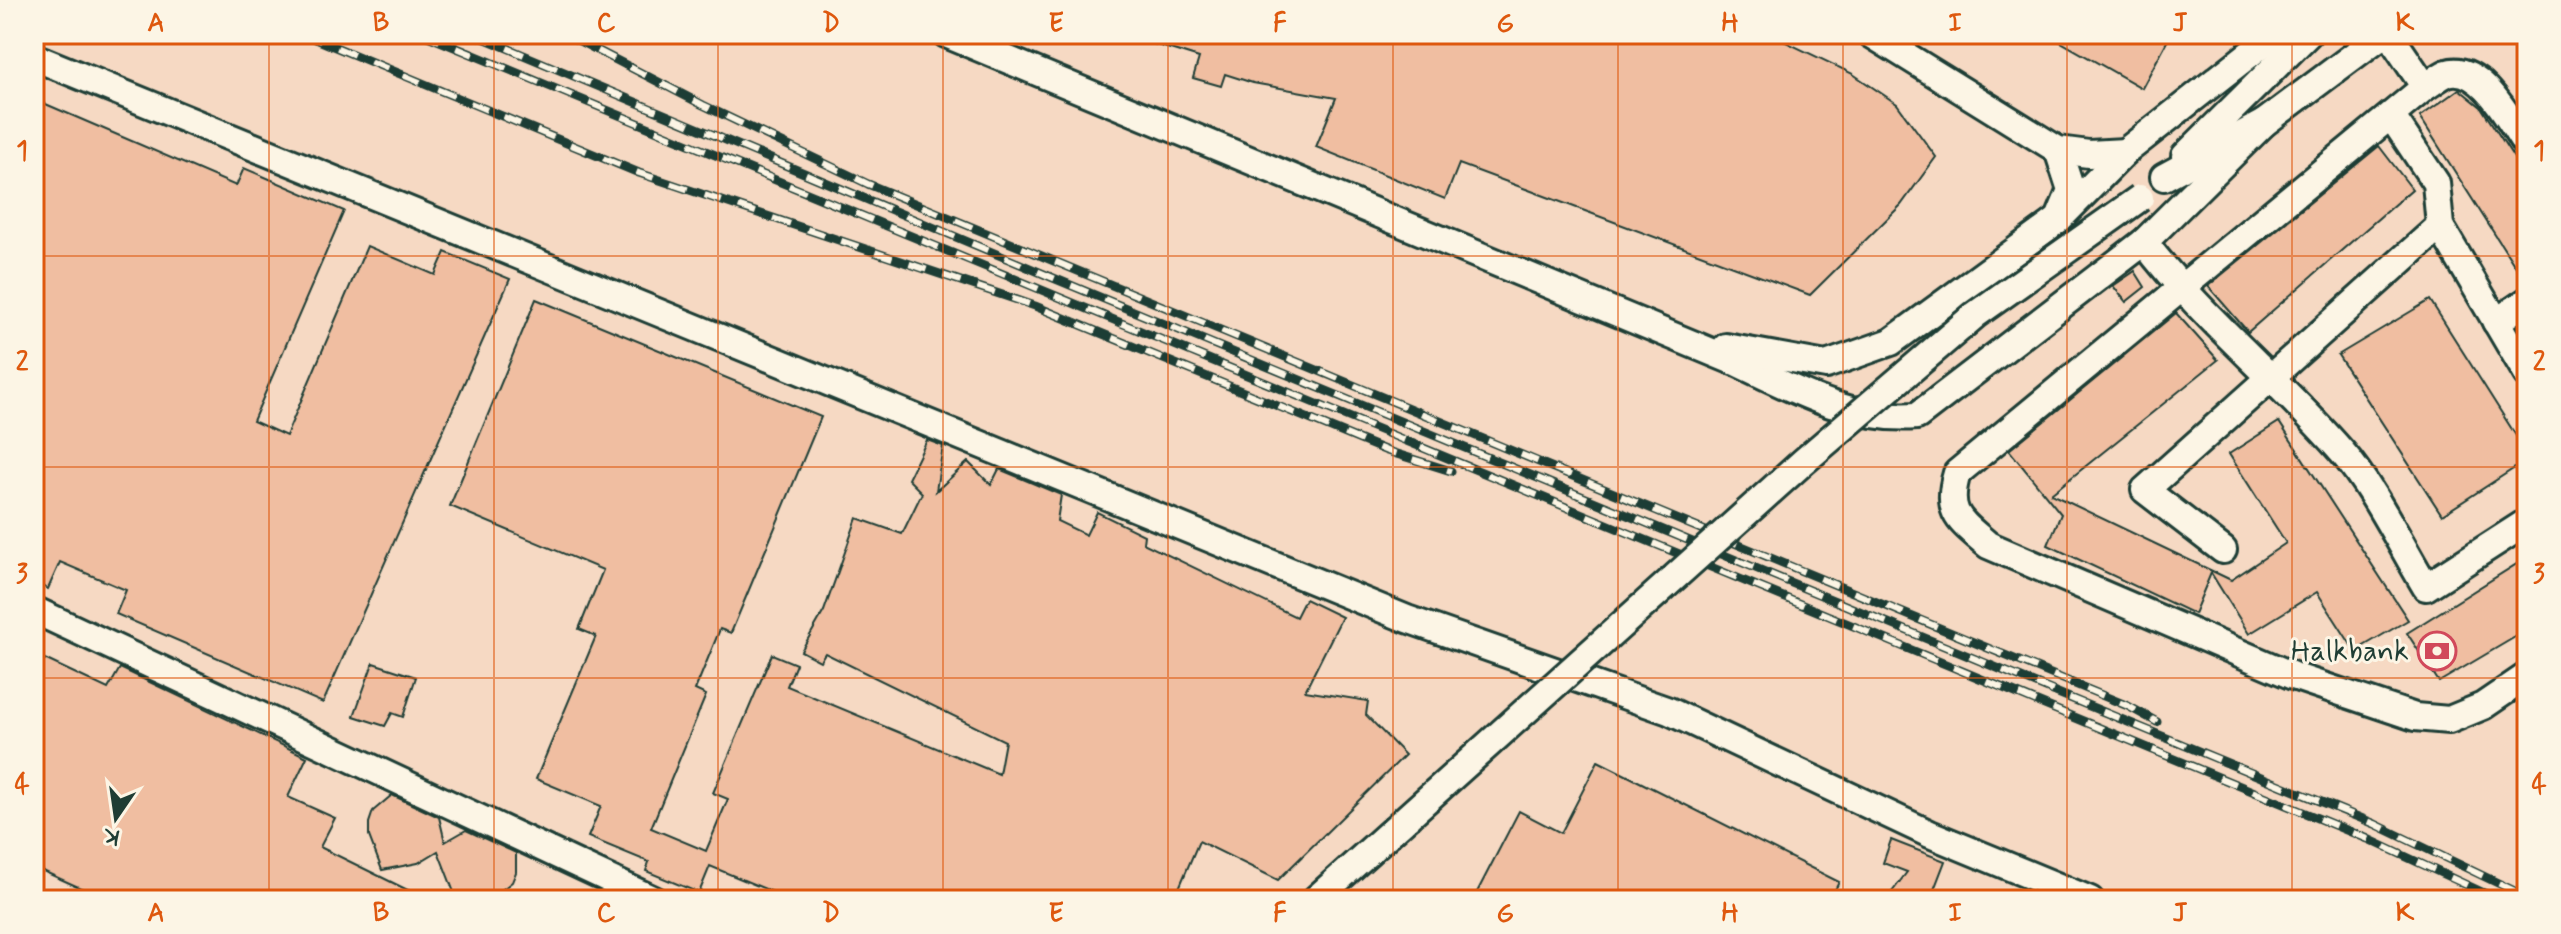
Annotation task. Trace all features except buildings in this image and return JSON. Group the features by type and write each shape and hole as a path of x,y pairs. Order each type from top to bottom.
{"street":[{"path":"946,34 1738,363 1820,403 1884,419 1917,416 2144,242 2264,123 2383,34"},
{"path":"1871,34 2058,150 2125,152"},
{"path":"1668,335 1826,365 1891,342 2059,219 2125,152 2275,34"},
{"path":"1315,900 1894,383 1975,315 2140,198 2308,34"},
{"path":"2389,34 2425,87"},
{"path":"34,57 1407,619 1669,711 1930,834 2090,900"},
{"path":"2527,146 2482,82 2463,72 2448,73 2425,87 2392,117 2179,287 1957,473 1950,496 1958,519 1988,545 2293,676 2415,717 2449,720 2483,706 2527,676"},
{"path":"2392,117 2436,183 2440,226 2527,374"},
{"path":"2164,177 2264,123"},
{"path":"2058,150 2071,190 2059,219"},
{"path":"2223,550 2145,490 2440,226"},
{"path":"2144,242 2179,287 2272,375 2345,455 2426,587 2524,532"},
{"path":"2496,322 2527,301"},
{"path":"34,610 654,900"}],"path":[{"path":"2513,34 2527,47"}],"shaded area":[{"path":"34,34 2527,34 2527,900 34,900"}],"railway":[{"path":"304,34 639,173 1035,306 1387,451 1451,471"},
{"path":"423,34 2368,839 2499,900"},
{"path":"474,34 1051,277 2375,824 2527,897"},
{"path":"566,34 703,105 868,184 2128,706 2157,722"}],"place":[{"name":"Halkbank","path":"2437,651"}]}
